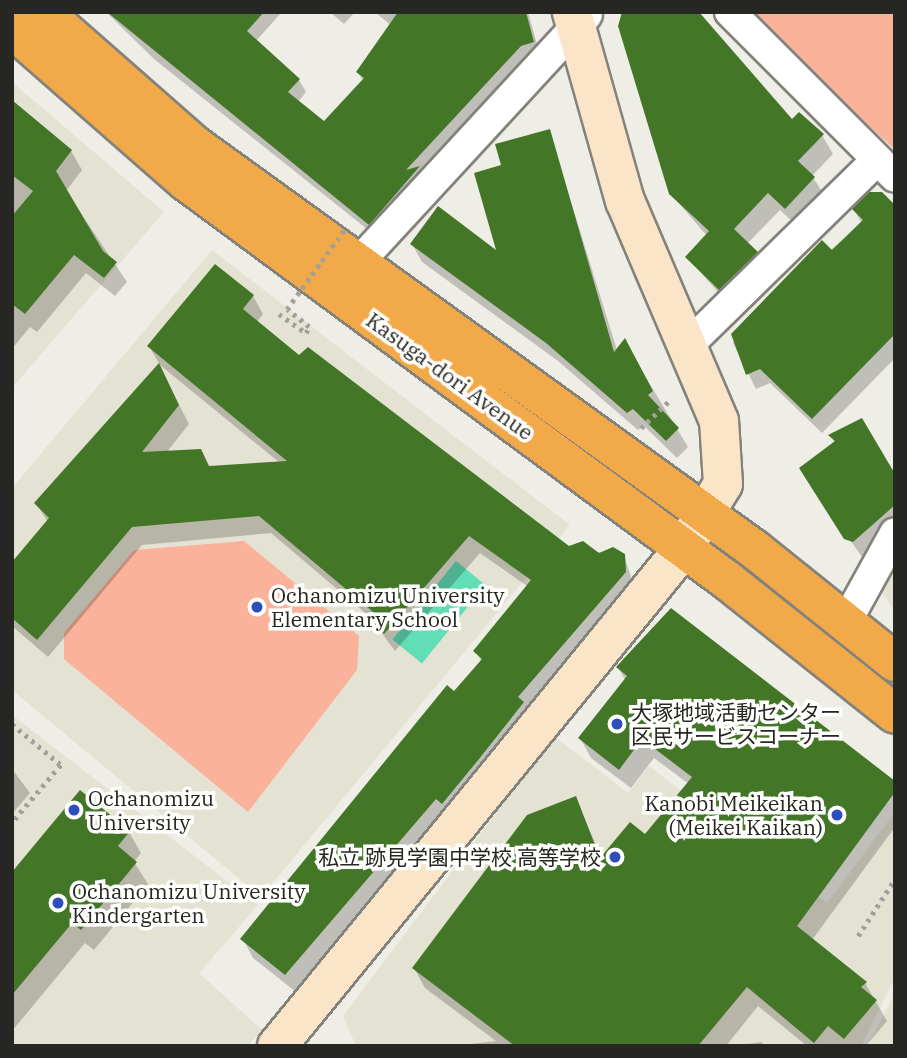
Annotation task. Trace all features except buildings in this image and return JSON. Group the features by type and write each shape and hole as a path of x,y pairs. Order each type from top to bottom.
{"highway":[{"name":"Kasuga-dori Avenue","path":"43,12 193,144 847,620 895,662"},
{"name":"Kasuga-dori Avenue","path":"12,29 187,182 683,549 895,714"}],"street":[{"path":"685,348 886,168 730,12"},
{"path":"357,264 579,17"},
{"path":"291,1041 707,518 726,472 724,440 625,201 579,17"},
{"path":"847,620 895,533"}],"path":[{"path":"279,313 306,333 309,327 287,309 345,229"},
{"path":"640,428 669,401"},
{"path":"12,724 61,765 12,823"},
{"path":"858,936 895,879"}],"shaded area":[{"path":"749,12 895,12 895,150 751,17"},
{"path":"12,82 164,212 12,388"},
{"name":"Ochanomizu University Elementary School","path":"212,250 570,525 261,897 12,690 12,488"},
{"path":"244,541 359,636 357,670 248,812 64,659 64,633 134,550"},
{"path":"456,561 486,585 422,663 392,639"},
{"path":"895,567 895,612 882,593"},
{"name":"Ochanomizu University","path":"12,715 258,905 199,973 262,1030 247,1046 12,1046"},
{"name":"私立 跡見学園中学校 高等学校","path":"554,736 628,793 649,766 827,903 895,812 895,978 861,1046 356,1046 343,1016"},
{"path":"895,993 895,1046 868,1046"}],"place":[{"name":"Ochanomizu University Elementary School","path":"257,607"},
{"name":"大塚地域活動センター 区民サービスコーナー","path":"617,724"},
{"name":"Ochanomizu University","path":"74,810"},
{"name":"Kanobi Meikeikan (Meikei Kaikan)","path":"837,815"},
{"name":"私立 跡見学園中学校 高等学校","path":"615,857"},
{"name":"Ochanomizu University Kindergarten","path":"58,903"}]}
